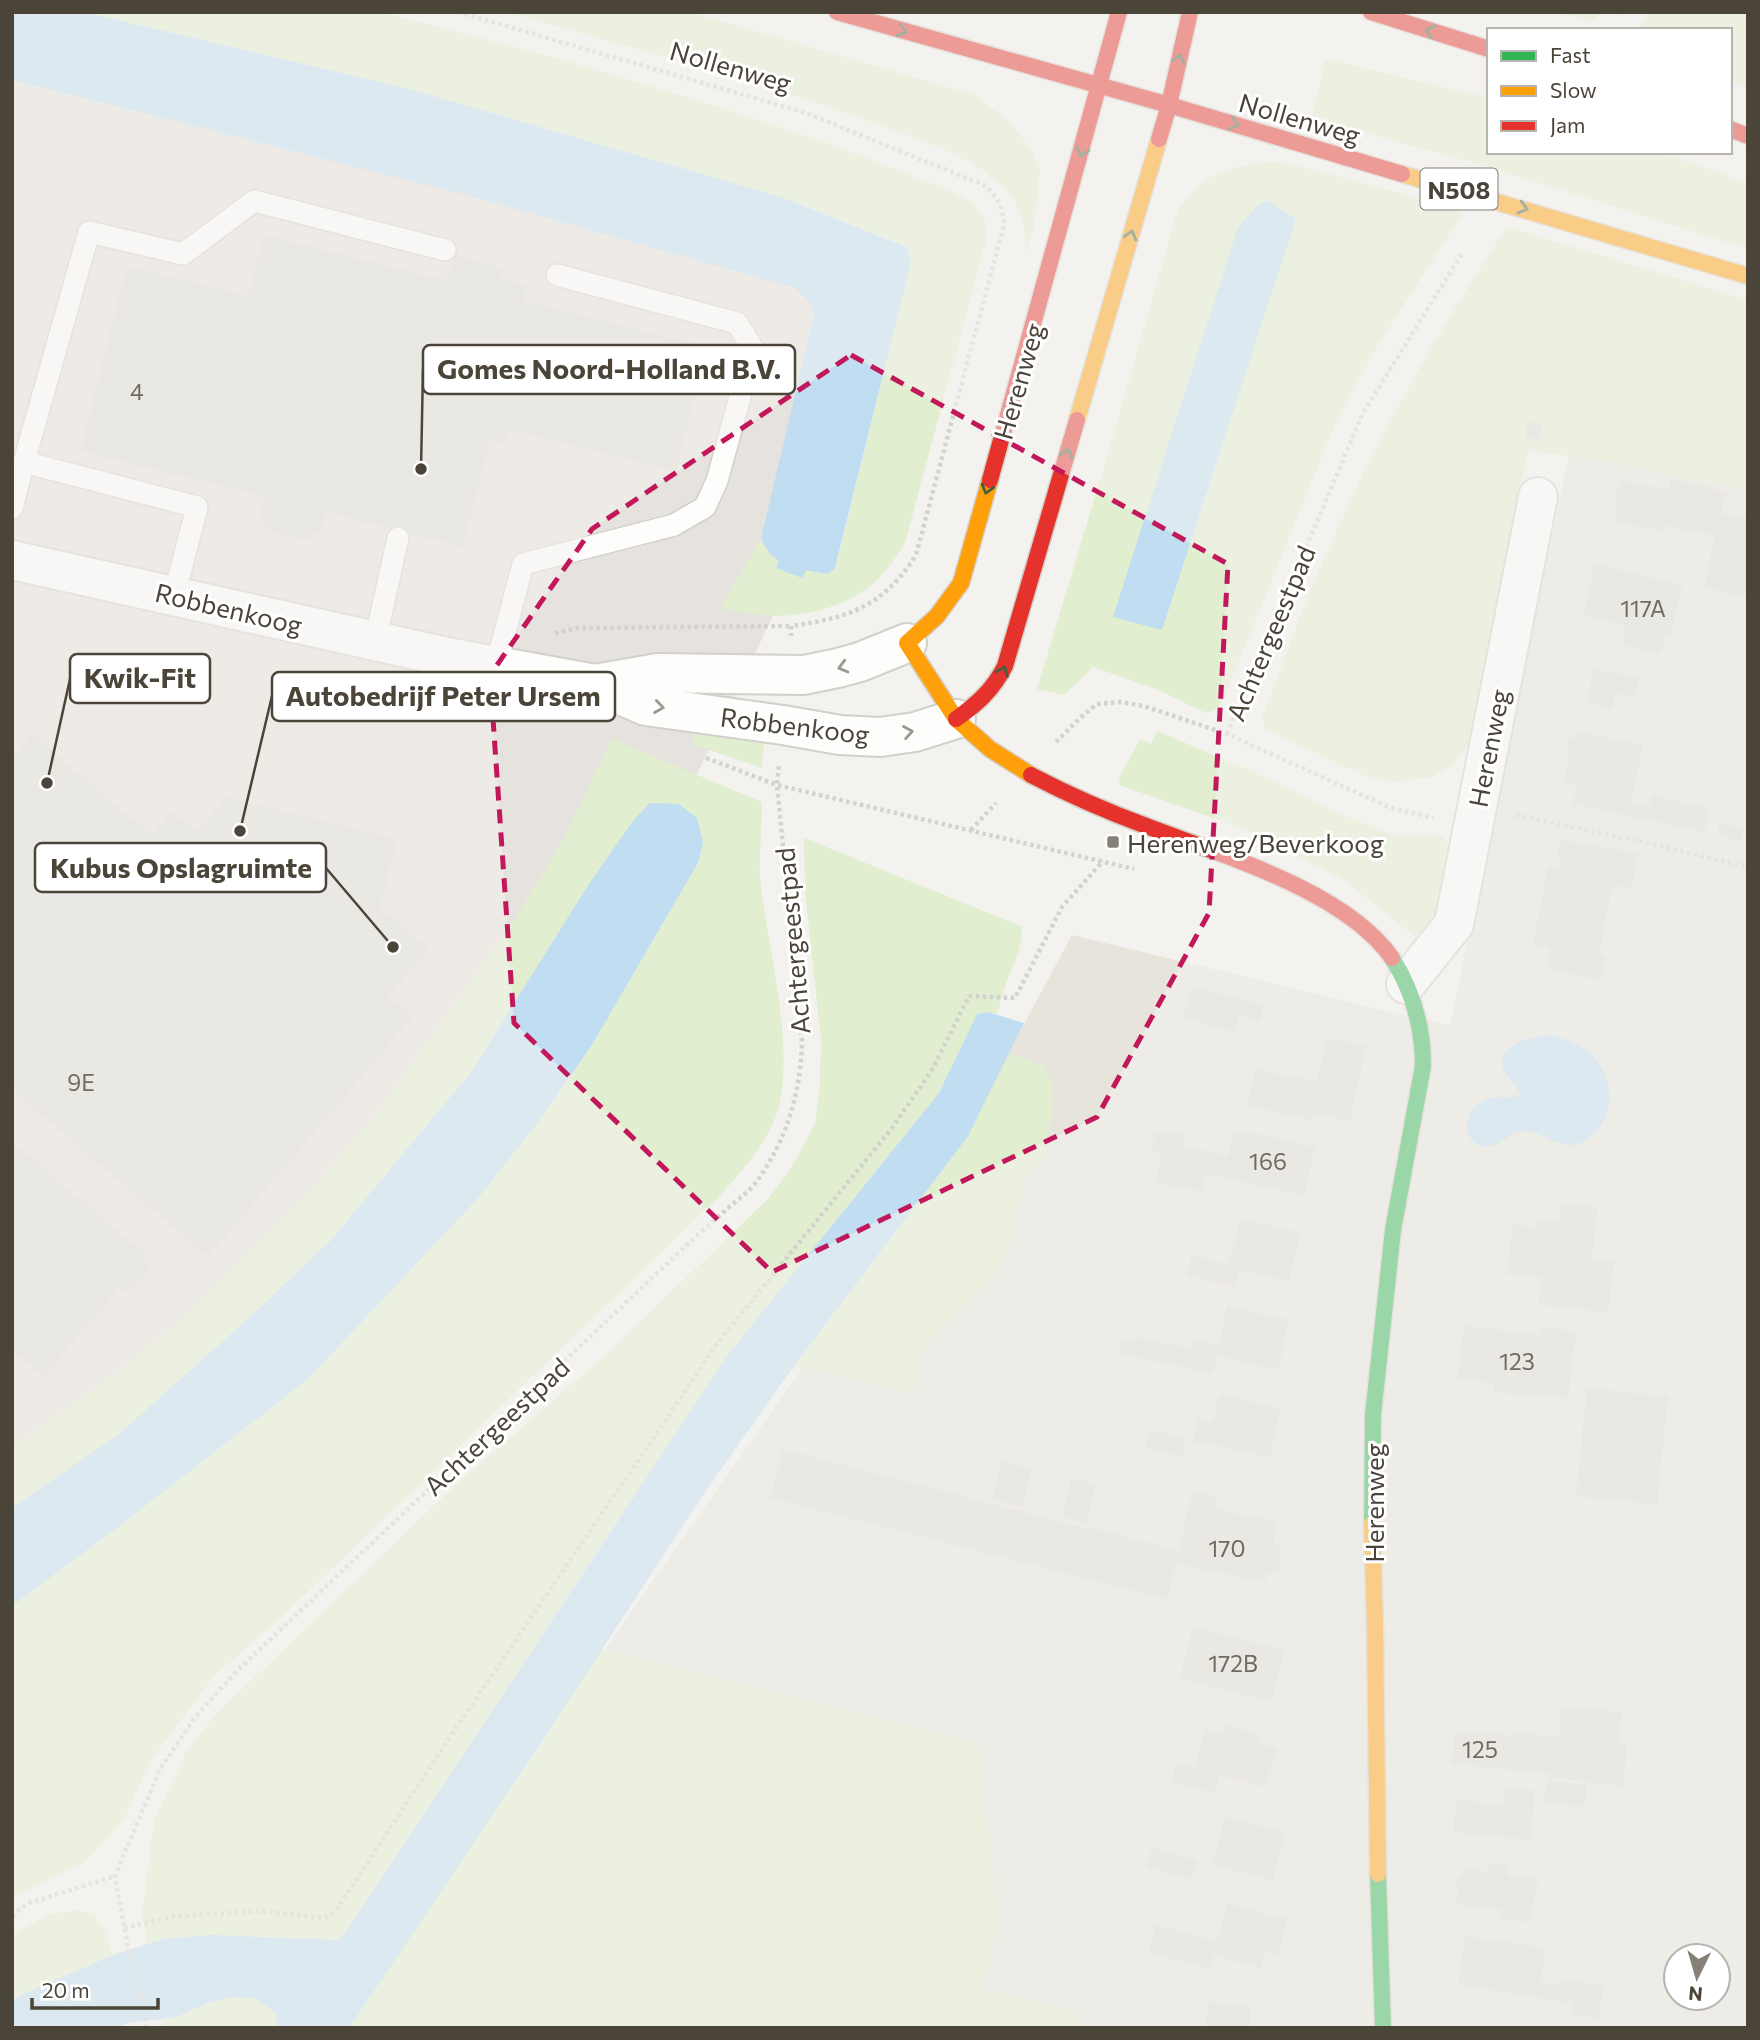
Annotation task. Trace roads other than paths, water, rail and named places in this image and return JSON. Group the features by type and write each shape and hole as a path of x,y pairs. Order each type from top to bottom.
{"main road":[{"name":"Nollenweg","path":"837,12 1169,105 1748,276"},
{"name":"Herenweg","path":"1119,12 961,583 937,617 907,643 956,719 1026,773 1096,806 1272,874 1315,897 1346,916 1382,945 1395,962 1406,984 1419,1023 1424,1049 1421,1084 1393,1230 1375,1392 1371,1481 1383,2028"},
{"path":"956,719 987,697 998,684 1005,666 1169,105 1190,12"},
{"path":"1371,12 1487,48"}],"street":[{"name":"Herenweg","path":"1406,984 1454,924 1538,497"},
{"name":"Robbenkoog","path":"12,560 375,640 499,655 595,684 646,706 783,724 840,735 880,737 915,732 956,719"},
{"name":"Robbenkoog","path":"595,684 658,673 804,675 860,662 907,643"}],"lane":[{"path":"12,508 89,232 183,254 254,201 446,250"},
{"path":"499,655 523,564 674,525 705,507 717,481 752,349 737,323 558,275"},
{"path":"24,462 197,507 174,596"},
{"path":"375,640 398,538"}],"water":[{"path":"12,12 84,12 409,89 781,197 907,247 911,263 835,568 827,574 806,570 802,578 776,568 779,561 770,554 761,539 814,314 810,302 795,288 466,195 12,80"},
{"path":"1267,200 1296,219 1162,630 1113,617 1238,227 1255,208"},
{"path":"650,803 679,804 697,818 703,842 699,861 592,1045 536,1125 480,1196 308,1379 12,1606 12,1508 118,1435 331,1240 471,1072 589,884 633,821"},
{"path":"988,1012 1024,1023 968,1136 794,1366 705,1492 535,1752 349,2028 278,2028 275,2012 255,1999 235,1997 210,2002 177,2017 129,2023 114,2028 12,2028 12,2001 25,1993 113,1955 163,1939 210,1935 340,1940 730,1352 939,1093 977,1014"},
{"path":"1551,1035 1586,1050 1604,1072 1609,1105 1601,1125 1587,1139 1572,1145 1525,1131 1513,1134 1492,1146 1475,1143 1469,1135 1467,1125 1474,1108 1488,1099 1521,1095 1503,1068 1505,1053 1518,1043"}],"place":[{"name":"Gomes Noord-Holland B.V.","path":"421,469"},
{"name":"Kwik-Fit","path":"47,783"},
{"name":"Autobedrijf Peter Ursem","path":"240,831"},
{"name":"Herenweg/Beverkoog","path":"1113,842"},
{"name":"Kubus Opslagruimte","path":"393,947"}]}
